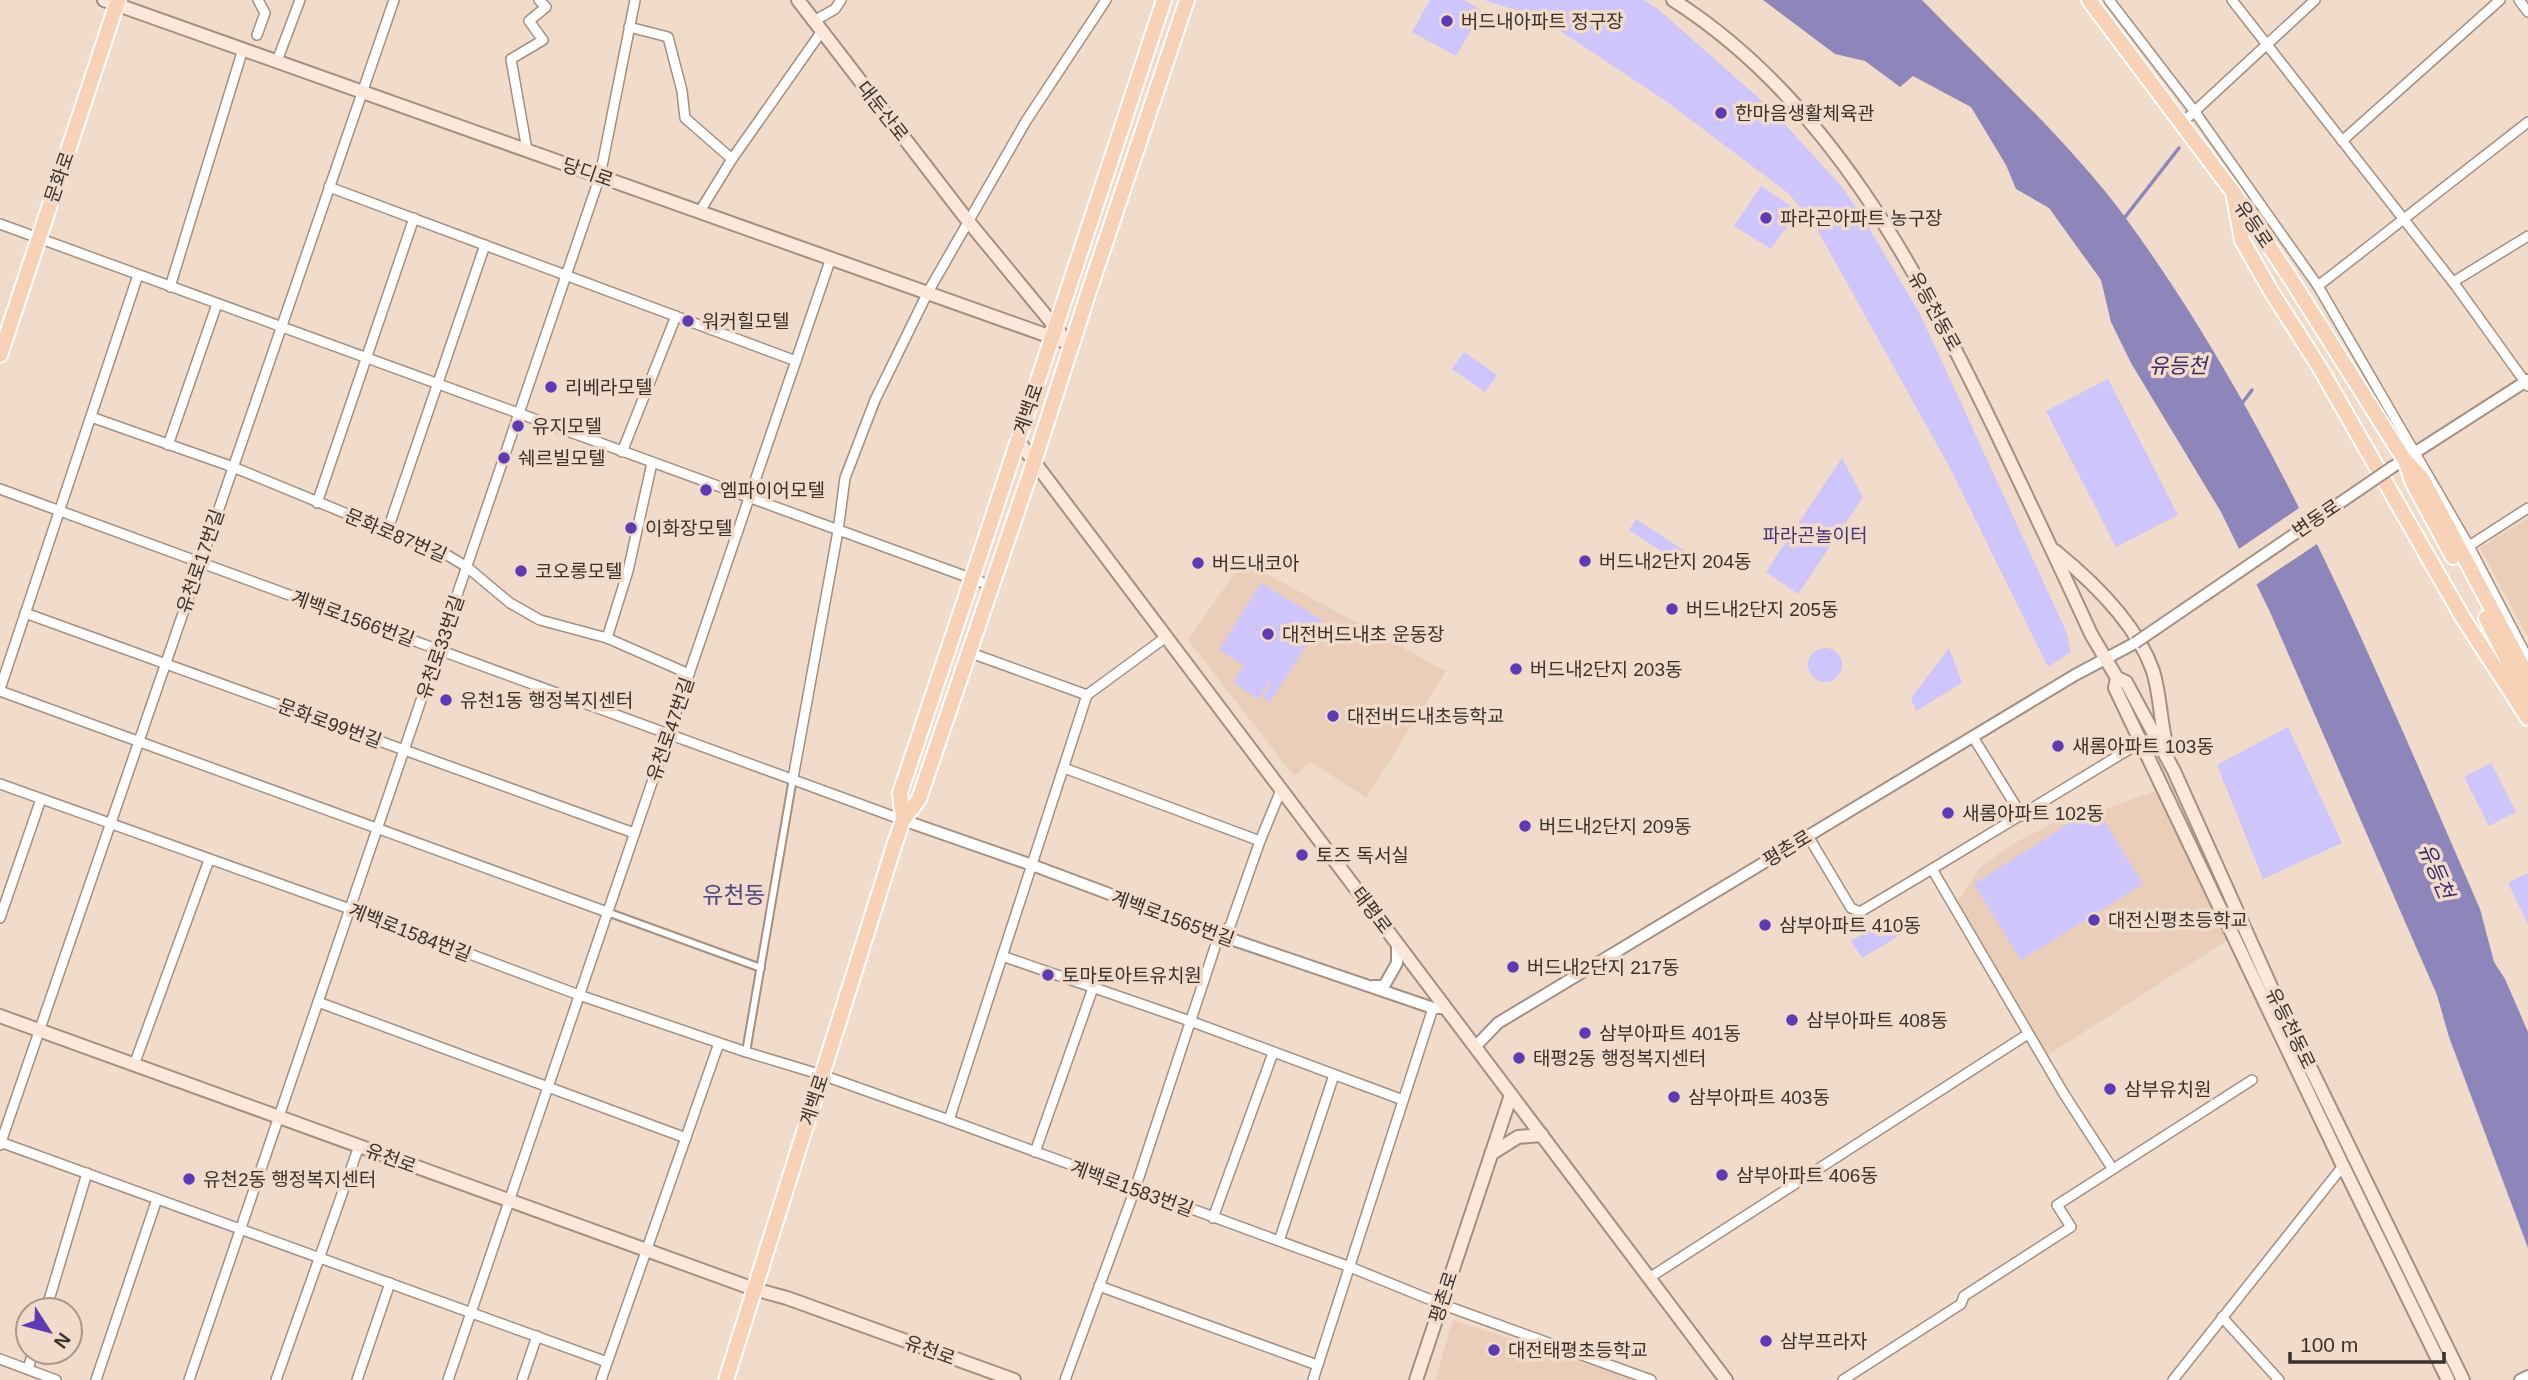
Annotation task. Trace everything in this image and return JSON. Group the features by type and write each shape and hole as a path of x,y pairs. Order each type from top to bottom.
{"main road":[{"name":"대둔산로","path":"798,0 1055,332"},
{"name":"계백로","path":"903,820 900,793 1164,0"},
{"name":"계백로","path":"726,1380 903,820 919,799 1187,0"},
{"name":"유등천동로","path":"1673,0 1729,41 1782,91 1827,142 1888,228 1958,353 2091,634 2118,678 2126,682 2174,771 2272,989 2463,1380"},
{"name":"유등로","path":"2089,0 2233,192 2410,455 2528,677"},
{"name":"당디로","path":"113,2 928,292 1055,332 1071,344"},
{"name":"문화로","path":"0,355 113,2"},
{"path":"2233,192 2242,240 2259,271 2320,368 2462,618 2528,718"},
{"name":"태평로","path":"1017,439 1397,943 1439,1008 1475,1047 1726,1380"},
{"name":"유등로","path":"2410,455 2413,483 2528,699"},
{"path":"2052,548 2079,570 2106,599 2138,642 2153,671 2166,745 2174,771"},
{"name":"유등천동로","path":"2118,678 2115,688 2448,1380"},
{"name":"유천로","path":"0,1016 754,1289 787,1298 1014,1380"},
{"name":"평촌로","path":"1416,1380 1511,1094"},
{"path":"1491,1154 1518,1137 1542,1135"}],"street":[{"path":"257,35 265,13 258,0"},
{"path":"277,61 300,0"},
{"name":"유천로17번길","path":"0,1143 394,0"},
{"path":"527,150 510,59 543,40 529,21 546,7 539,0"},
{"name":"유천로33번길","path":"189,1380 600,176 635,0"},
{"path":"700,211 818,26 841,0"},
{"path":"746,1052 838,531 845,478 875,400 928,292 1026,121 1106,0"},
{"path":"2109,0 2195,112 2318,286 2410,455 2469,546 2528,659"},
{"path":"2232,0 2453,282 2527,383"},
{"path":"2182,123 2315,0"},
{"path":"2342,141 2500,0"},
{"path":"2519,0 2528,12"},
{"path":"629,27 668,37 682,92 685,118 732,159"},
{"path":"170,287 243,49"},
{"path":"2318,286 2528,122"},
{"path":"329,187 796,361"},
{"path":"317,503 414,218"},
{"path":"0,224 992,586"},
{"path":"2453,282 2528,236"},
{"path":"387,532 485,245"},
{"name":"유천로47번길","path":"447,1380 831,258"},
{"path":"138,275 0,690 761,968"},
{"path":"168,445 217,304"},
{"path":"622,452 676,316"},
{"name":"변동로","path":"2106,658 2135,643 2410,455 2527,383"},
{"name":"문화로87번길","path":"91,417 233,467 447,555 467,567 510,603 540,620 607,638 689,674"},
{"path":"607,638 628,571 652,463"},
{"name":"계백로1566번길","path":"0,489 903,820"},
{"path":"2469,546 2528,508"},
{"name":"문화로99번길","path":"25,613 634,833"},
{"path":"948,1120 1087,695 1166,637"},
{"path":"968,652 1087,695"},
{"name":"평촌로","path":"1475,1047 1498,1023 2106,658"},
{"path":"1973,737 2022,816"},
{"path":"1808,836 1851,908 1860,912 2141,742"},
{"path":"1063,768 1260,841"},
{"name":"계백로1584번길","path":"0,783 579,995 821,1075"},
{"path":"1065,1380 1135,1189 1219,935 1230,926 1281,790"},
{"path":"0,918 41,799"},
{"name":"계백로1565번길","path":"903,820 1219,935 1439,1008"},
{"path":"134,1065 209,860"},
{"path":"1932,869 2028,1034 2112,1168"},
{"path":"1371,986 1384,986 1397,963 1397,943"},
{"path":"1002,956 1190,1021 1403,1100"},
{"path":"1035,1152 1093,988"},
{"path":"318,1002 686,1138"},
{"path":"1313,1380 1403,1100 1439,1008"},
{"path":"1649,1278 2028,1034"},
{"path":"601,1380 719,1043"},
{"path":"1213,1218 1273,1053"},
{"name":"계백로1583번길","path":"821,1075 1350,1267 1441,1304 1651,1380"},
{"path":"1279,1241 1334,1075"},
{"path":"1843,1380 1961,1304 1964,1296 2071,1227 2057,1205 2252,1080"},
{"path":"0,1143 607,1362"},
{"path":"276,1380 359,1146"},
{"path":"2172,1380 2343,1166"},
{"path":"50,1296 87,1173"},
{"path":"96,1380 157,1199"},
{"path":"358,1380 390,1283"},
{"path":"1099,1286 1317,1365"},
{"path":"2222,1317 2279,1380"},
{"path":"522,1380 537,1336"},
{"path":"0,1359 57,1380"},
{"path":"2520,1380 2528,1376"}],"shaded area":[{"path":"2528,518 2528,637 2480,548"},
{"name":"대전버드내초등학교","path":"1243,561 1446,671 1366,798 1311,762 1294,776 1188,640"},
{"name":"대전신평초등학교","path":"2156,791 2229,939 2048,1055 1957,901 1982,866 2018,841 2056,822 2093,813"},
{"name":"대전태평초등학교","path":"1453,1320 1636,1380 1435,1380"}],"green space":[{"name":"버드내아파트 정구장","path":"1430,0 1464,0 1482,11 1456,56 1412,32"},
{"path":"1484,0 1644,0 1658,9 1770,108 1842,187 1920,314 2066,631 2071,652 2048,667 1950,468 1813,222 1788,193 1663,99 1542,19"},
{"name":"파라곤아파트 농구장","path":"1761,186 1798,211 1771,249 1734,226"},
{"path":"1464,352 1497,375 1485,392 1452,369"},
{"path":"2108,379 2178,515 2116,547 2046,411"},
{"name":"파라곤놀이터","path":"1842,458 1863,497 1798,594 1766,572"},
{"path":"1636,519 1688,553 1681,564 1629,530"},
{"name":"대전버드내초 운동장","path":"1261,583 1322,620 1270,702 1263,697 1272,682 1270,681 1258,699 1233,682 1244,665 1219,650"},
{"path":"1825,648 1837,653 1842,665 1837,677 1825,682 1813,677 1808,665 1813,653"},
{"path":"1949,648 1962,683 1916,711 1911,698"},
{"path":"2288,727 2342,843 2263,879 2217,765"},
{"path":"2491,763 2516,812 2489,826 2464,777"},
{"path":"2076,819 2104,821 2143,884 2021,960 1974,884"},
{"path":"2528,873 2528,924 2508,883"},
{"path":"1890,918 1900,935 1862,958 1851,941"}],"water":[{"name":"유등천","path":"1763,0 1922,0 2027,106 2102,188 2180,298 2231,381 2278,466 2363,641 2480,909 2494,962 2505,979 2528,1032 2528,1248 2449,1037 2437,995 2270,612 2221,512 2131,363 2111,322 2101,280 2049,208 2016,189 2006,165 1971,107 1913,76 1900,87 1865,61 1835,54"}],"pier":[{"path":"2302,506 2320,542 2254,586 2236,551"}],"waterway":[{"path":"2122,221 2179,148"},
{"path":"2243,402 2252,390"}],"place":[{"name":"버드내아파트 정구장","path":"1447,21"},
{"name":"한마음생활체육관","path":"1721,113"},
{"name":"파라곤아파트 농구장","path":"1766,218"},
{"name":"워커힐모텔","path":"688,321"},
{"name":"리베라모텔","path":"551,387"},
{"name":"유지모텔","path":"518,426"},
{"name":"쉐르빌모텔","path":"504,458"},
{"name":"엠파이어모텔","path":"706,490"},
{"name":"이화장모텔","path":"631,528"},
{"name":"버드내2단지 204동","path":"1585,561"},
{"name":"버드내코아","path":"1198,563"},
{"name":"코오롱모텔","path":"521,571"},
{"name":"버드내2단지 205동","path":"1672,609"},
{"name":"대전버드내초 운동장","path":"1268,634"},
{"name":"버드내2단지 203동","path":"1516,669"},
{"name":"유천1동 행정복지센터","path":"446,700"},
{"name":"대전버드내초등학교","path":"1333,716"},
{"name":"새롬아파트 103동","path":"2058,746"},
{"name":"새롬아파트 102동","path":"1948,813"},
{"name":"버드내2단지 209동","path":"1525,826"},
{"name":"토즈 독서실","path":"1302,855"},
{"name":"대전신평초등학교","path":"2094,920"},
{"name":"삼부아파트 410동","path":"1765,925"},
{"name":"버드내2단지 217동","path":"1513,967"},
{"name":"토마토아트유치원","path":"1048,975"},
{"name":"삼부아파트 408동","path":"1792,1020"},
{"name":"삼부아파트 401동","path":"1585,1033"},
{"name":"태평2동 행정복지센터","path":"1519,1058"},
{"name":"삼부유치원","path":"2110,1089"},
{"name":"삼부아파트 403동","path":"1674,1097"},
{"name":"삼부아파트 406동","path":"1722,1175"},
{"name":"유천2동 행정복지센터","path":"189,1179"},
{"name":"삼부프라자","path":"1766,1341"},
{"name":"대전태평초등학교","path":"1494,1350"}],"district":[{"name":"유천동","path":"734,895"}]}
